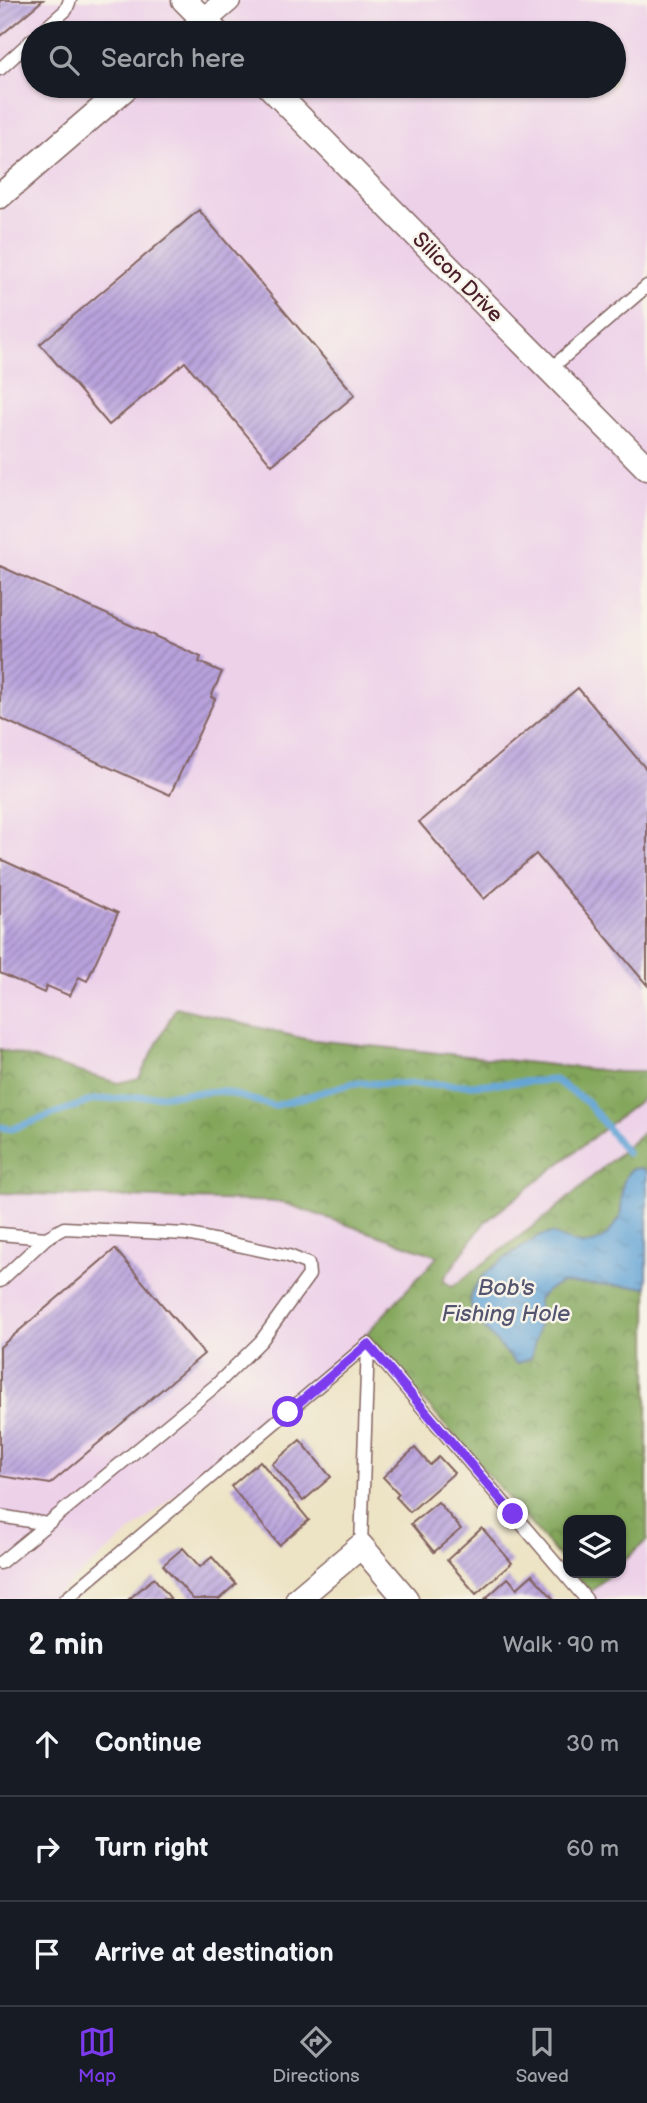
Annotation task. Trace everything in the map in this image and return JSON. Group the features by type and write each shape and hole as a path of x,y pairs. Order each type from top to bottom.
{"street":[{"path":"184,0 198,21"},
{"path":"211,21 228,0"},
{"path":"2,189 113,98"},
{"name":"Silicon Drive","path":"281,98 647,468"},
{"path":"298,1599 361,1546 406,1599"}],"lane":[{"path":"54,21 66,10 71,0"},
{"path":"0,69 21,50"},
{"path":"550,369 647,286"},
{"path":"0,1281 47,1238 64,1228 186,1234 289,1256 308,1264 309,1275 261,1341 224,1377 0,1563"},
{"path":"0,1234 47,1238"},
{"path":"361,1546 368,1344"},
{"path":"66,1599 368,1344"},
{"path":"368,1344 586,1599"},
{"path":"0,1516 47,1524"}],"shaded area":[{"path":"0,0 647,0 647,1599 596,1599 577,1578 626,1578 626,1515 563,1515 563,1561 366,1334 51,1599 0,1599"}],"green space":[{"path":"176,1007 305,1039 619,1072 647,1072 647,1095 484,1223 443,1280 452,1287 551,1213 647,1129 647,1540 626,1559 626,1515 563,1515 563,1561 366,1334 438,1256 281,1202 0,1193 0,1049 118,1083 139,1078"},
{"path":"577,1578 605,1578 590,1592"}],"water":[{"name":"Bob's Fishing Hole","path":"641,1168 647,1172 647,1287 561,1283 548,1290 538,1299 540,1320 531,1358 516,1364 475,1315 471,1298 475,1287 494,1266 540,1236 552,1233 567,1241 583,1244 605,1237 619,1219 622,1187 627,1175 631,1169"}],"building":[{"path":"0,0 43,0 0,36"},
{"path":"199,210 355,395 272,465 185,362 109,425 40,344"},
{"path":"0,566 201,657 199,662 222,672 211,697 215,699 170,795 0,718"},
{"path":"578,688 647,770 647,985 536,854 484,899 419,822"},
{"path":"0,859 118,913 87,981 79,977 70,996 47,986 44,993 0,973"},
{"path":"115,1249 204,1354 50,1484 0,1476 0,1347"},
{"path":"300,1440 331,1477 303,1501 272,1464"},
{"path":"415,1448 430,1465 439,1457 454,1473 410,1512 396,1497 399,1494 383,1477"},
{"path":"260,1461 309,1520 279,1545 231,1486"},
{"path":"438,1502 461,1529 434,1552 411,1524"},
{"path":"482,1528 512,1563 476,1594 447,1560"},
{"path":"183,1548 200,1567 212,1557 236,1584 219,1599 193,1599 163,1565"},
{"path":"532,1575 554,1599 485,1599 508,1578 517,1588"},
{"path":"154,1578 171,1599 129,1599"}],"waterway":[{"path":"0,1127 12,1129 93,1100 222,1091 274,1106 353,1083 472,1085 555,1080 587,1102 627,1153"}],"route":[{"path":"288,1412 368,1344 513,1514"}]}
